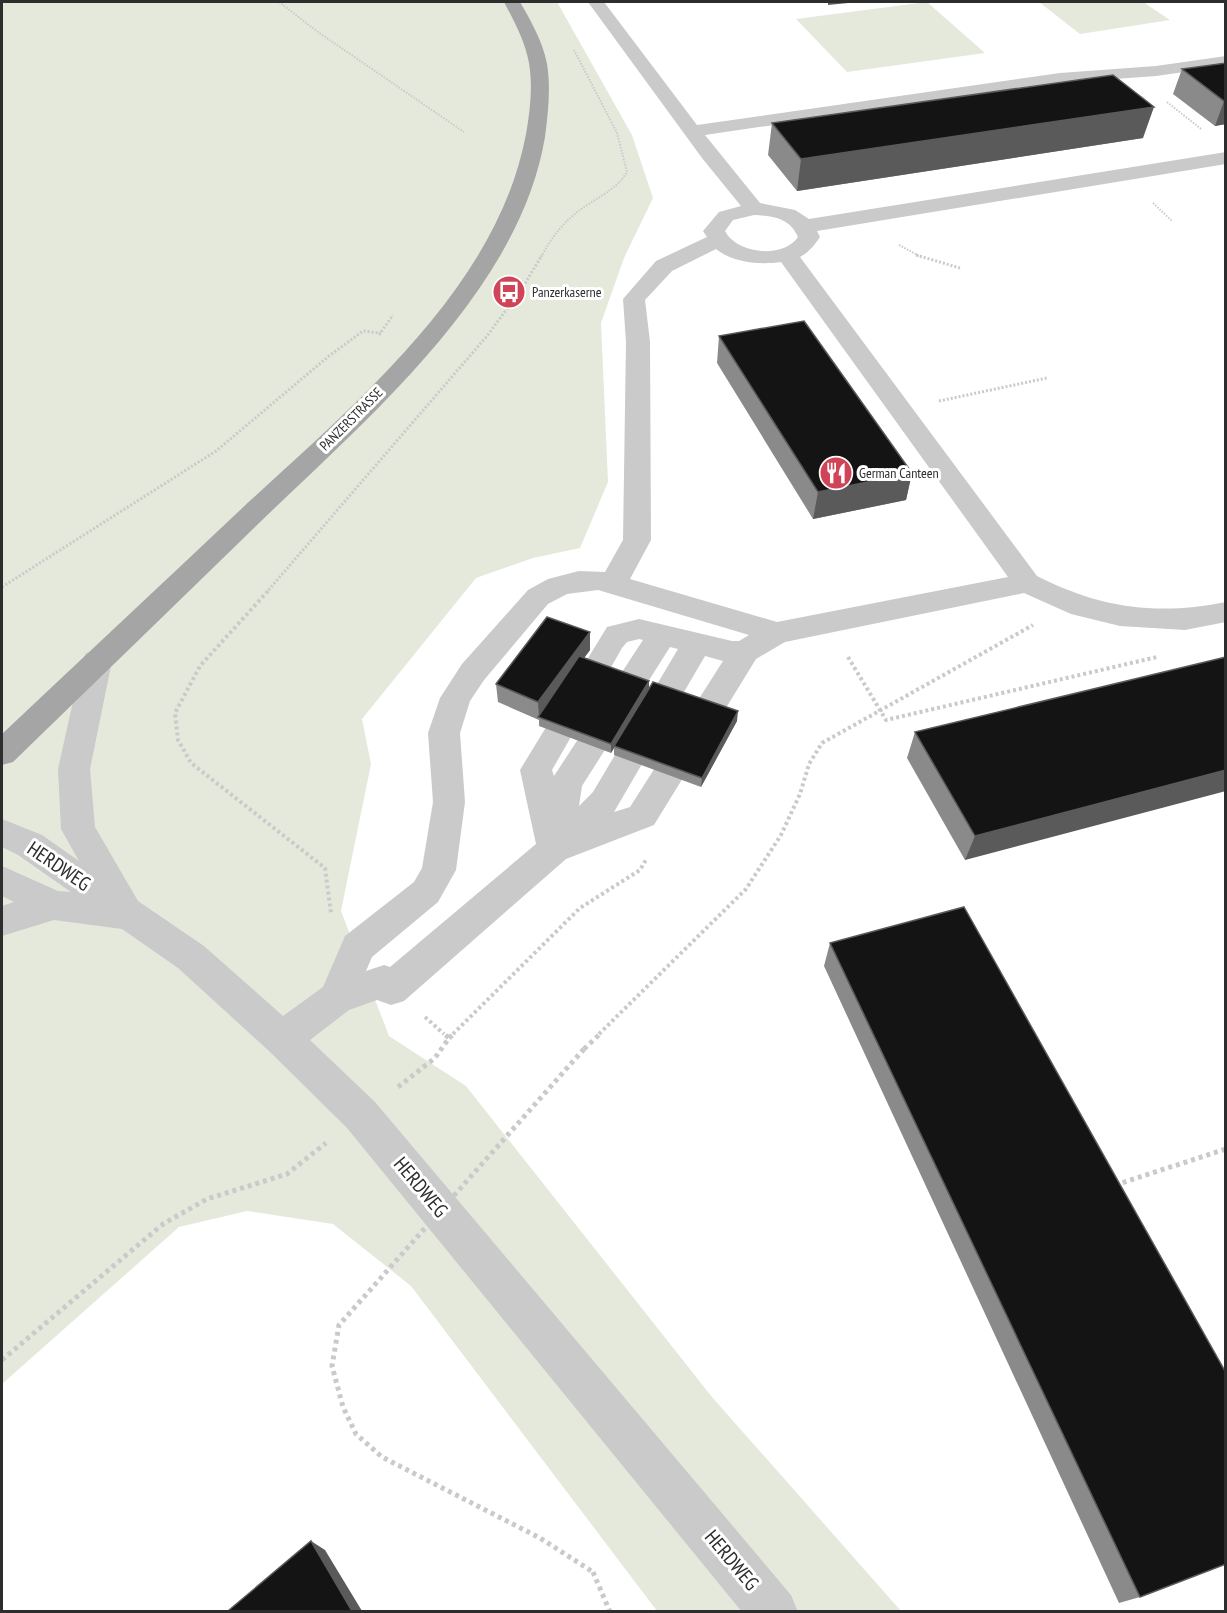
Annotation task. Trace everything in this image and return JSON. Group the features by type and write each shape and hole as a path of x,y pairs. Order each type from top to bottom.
{"main road":[{"name":"PANZERSTRASSE","path":"2,753 312,458 402,367 459,301 518,207 536,141 540,76 536,55 512,2"}],"street":[{"path":"596,2 754,209"},
{"path":"693,131 1060,78 1130,73 1226,61"},
{"path":"806,226 1226,158"},
{"path":"754,209 775,210 794,216 806,226 809,237 802,248 786,255 753,257 724,247 716,241 714,231 726,216 754,209"},
{"path":"613,584 637,540 638,342 634,299 664,266 716,241"},
{"path":"786,255 1027,583 1057,600 1129,618 1181,620 1226,612"},
{"path":"336,998 358,947 426,892 439,870 449,802 444,733 455,698 473,672 538,597 558,586 579,581 598,580 777,633"},
{"path":"554,849 566,784 662,635 732,652 745,651 777,633 1027,583"},
{"path":"282,1038 336,998 384,981 391,989 554,849 605,801 698,643"},
{"path":"554,849 642,816 745,651"},
{"path":"97,661 74,769 78,830 130,915"},
{"name":"HERDWEG","path":"2,831 30,845 191,957 282,1038 361,1115 774,1611"},
{"path":"2,880 54,905 130,915"},
{"path":"2,921 54,905"}],"path":[{"path":"279,2 318,32 464,132"},
{"path":"1130,73 1208,134"},
{"path":"857,219 916,255 960,268"},
{"path":"2,588 216,451 363,330 381,333 393,315"},
{"path":"898,410 1047,378"},
{"path":"358,947 332,919 325,868 191,763 178,740 176,713 200,666 313,540 405,431"},
{"path":"610,1611 593,1572 540,1538 382,1457 356,1434 343,1407 332,1366 339,1325 584,1049 746,889 782,834 800,794 809,764 822,743 1030,629 1057,600"},
{"path":"846,654 886,720 1158,657"},
{"path":"2,1360 163,1224 207,1200 287,1174 435,1058 449,1038 580,908 640,870 652,850"},
{"path":"391,989 449,1038"},
{"path":"1108,1187 1226,1149"}],"shaded area":[{"path":"2,2 557,2 632,135 653,198 624,258 601,323 608,482 580,548 533,558 476,578 362,719 371,764 341,911 389,1036 466,1086 712,1397 901,1611 657,1611 411,1286 333,1224 247,1211 179,1227 2,1384"},
{"path":"927,2 985,53 847,72 796,19"},
{"path":"1039,2 1146,2 1170,20 1080,34"}],"building":[{"path":"1226,63 1226,100 1224,101 1182,69"},
{"path":"1113,75 1154,107 801,159 772,123"},
{"path":"804,321 912,473 818,492 719,336"},
{"path":"547,617 590,632 538,702 496,684"},
{"path":"579,656 649,681 611,744 538,717"},
{"path":"1226,657 1226,770 975,836 915,732"},
{"path":"653,682 738,711 702,778 614,746"},
{"path":"964,907 1226,1373 1226,1564 1140,1597 830,943"},
{"path":"311,1541 352,1611 228,1611"}],"place":[{"name":"Panzerkaserne","path":"509,292"},
{"name":"German Canteen","path":"836,473"}]}
